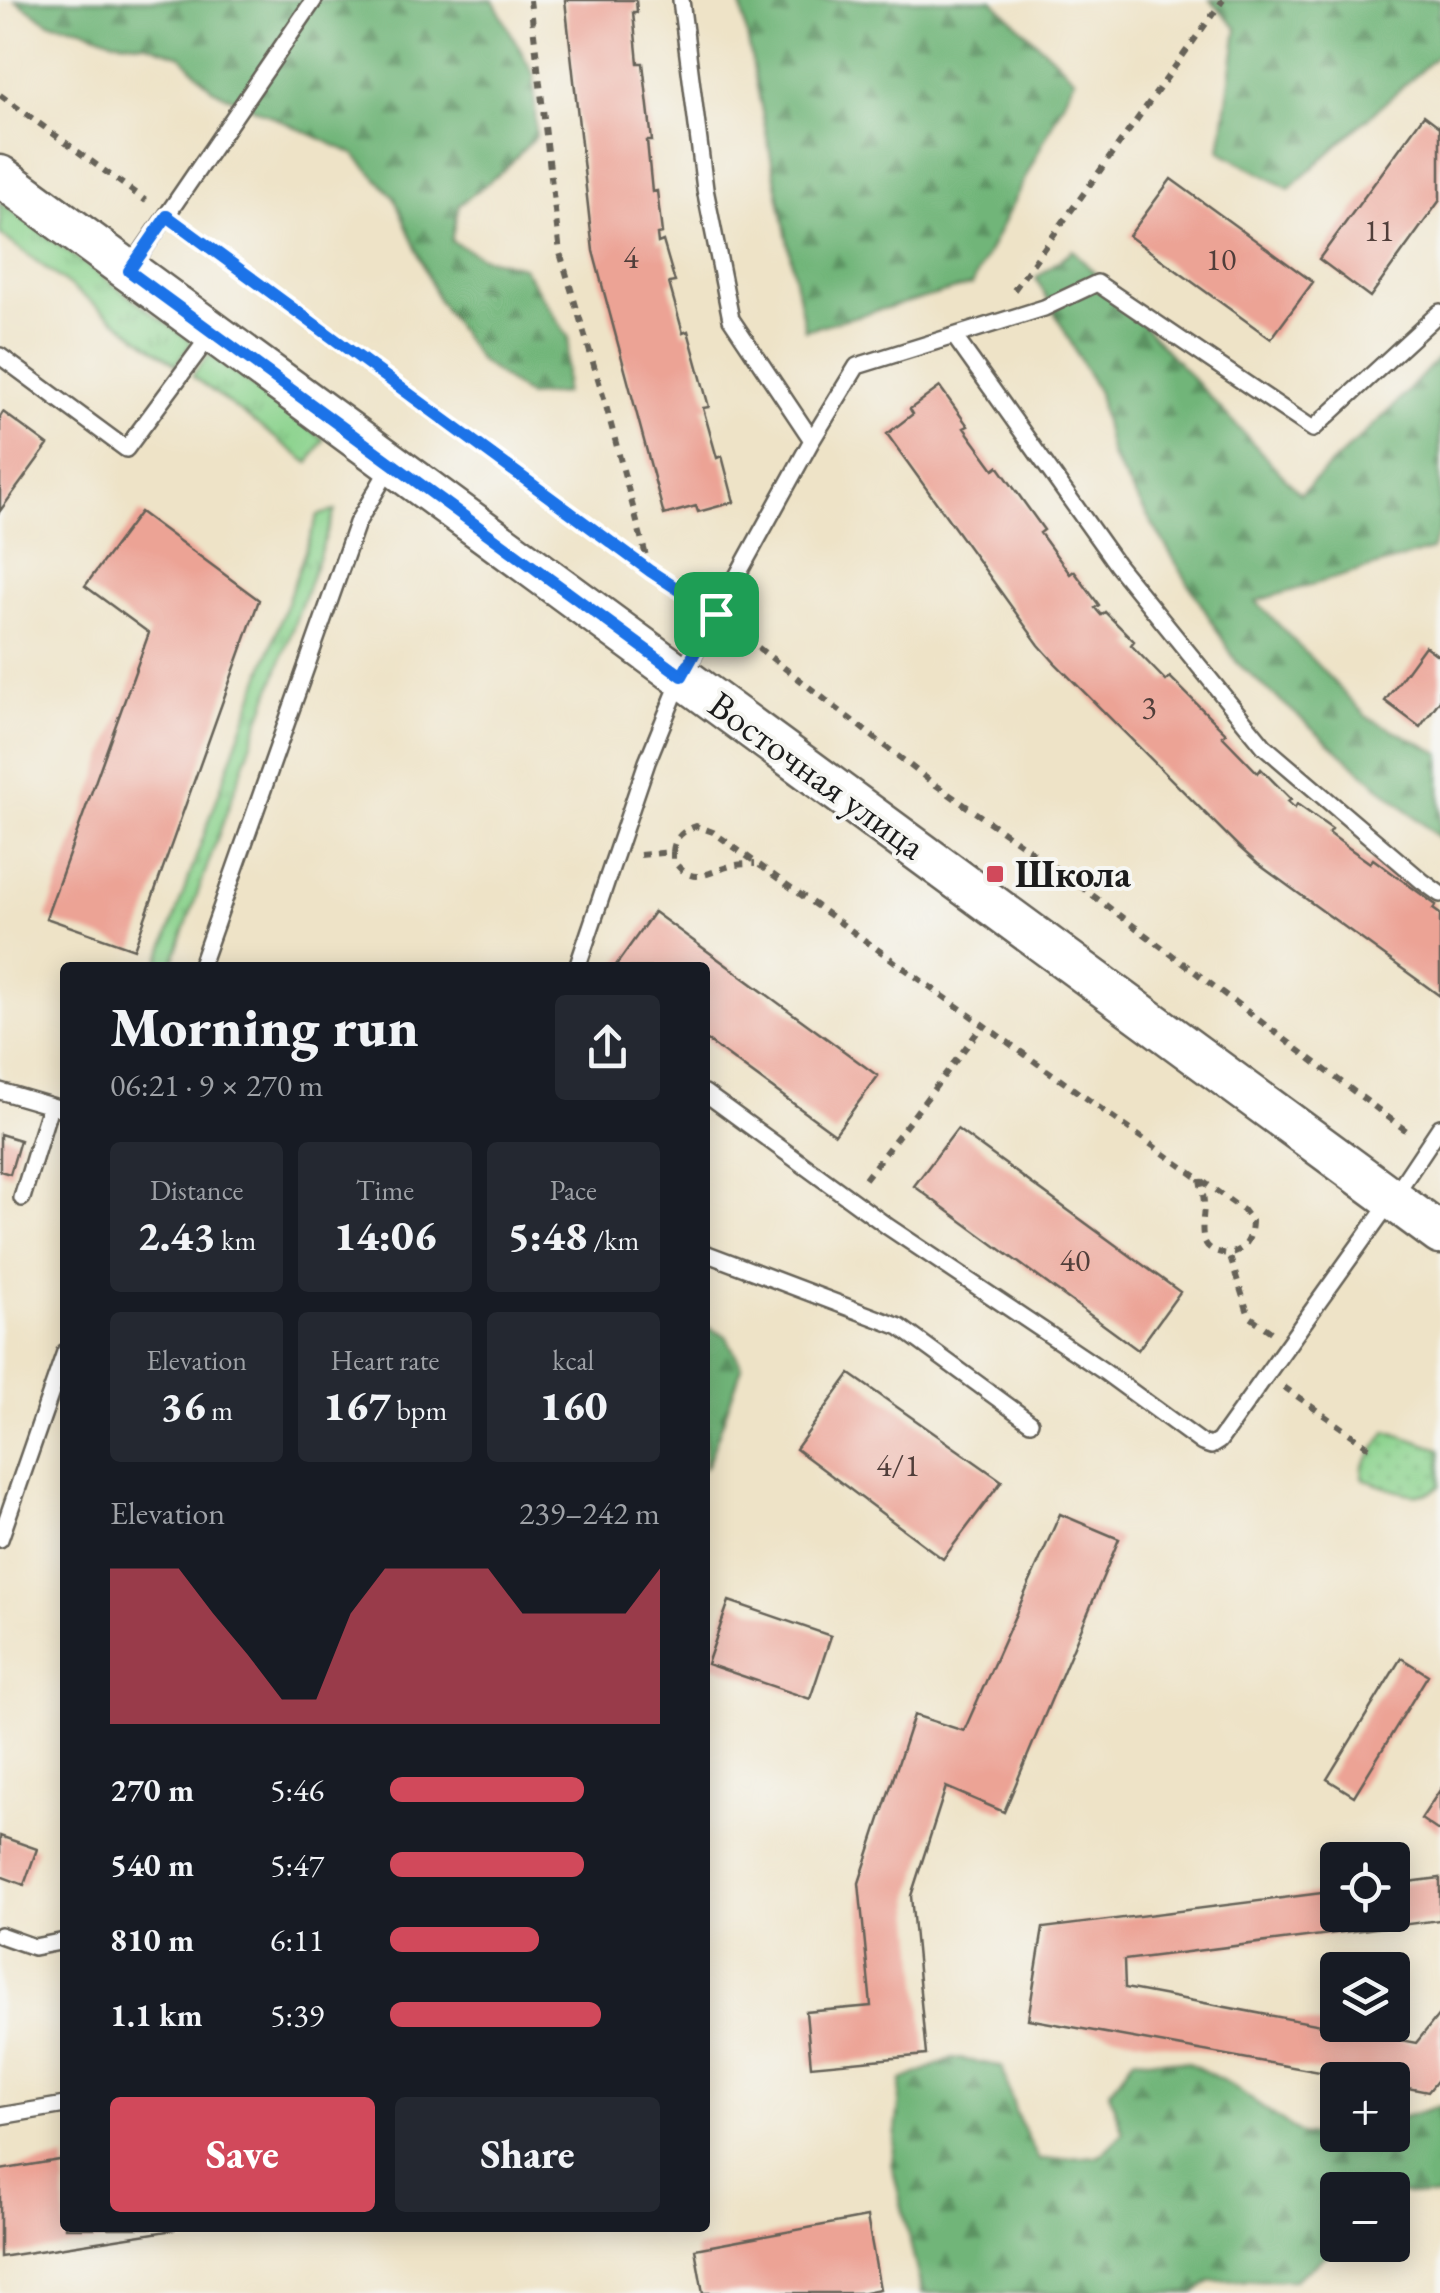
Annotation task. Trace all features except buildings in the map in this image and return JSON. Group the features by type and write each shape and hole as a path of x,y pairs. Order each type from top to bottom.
{"main road":[{"name":"Восточная улица","path":"0,176 1440,1234"}],"lane":[{"path":"129,271 314,0"},
{"path":"680,0 705,189 731,320 812,440"},
{"path":"579,962 646,762 682,676 857,366 1044,308 1097,283 1313,429 1440,312"},
{"path":"0,356 126,449 212,332"},
{"path":"954,336 1117,565 1264,746 1440,894"},
{"path":"202,962 357,524 392,464"},
{"path":"0,1091 58,1108 22,1198"},
{"path":"710,1097 850,1199 1102,1370 1202,1443 1212,1446 1220,1441 1440,1127"},
{"path":"710,1254 900,1327 1030,1422"},
{"path":"0,1539 60,1366"},
{"path":"0,1935 34,1947 60,1942"},
{"path":"0,2116 60,2106"}],"path":[{"path":"530,0 560,253 650,571"},
{"path":"1011,294 1223,0"},
{"path":"0,95 650,571 716,614 930,781 1067,876 1426,1146"},
{"path":"757,864 733,865 694,877 673,860 674,845 683,831 696,826 713,832 1200,1179 1243,1210 1252,1222 1251,1239 1241,1251 1230,1254 1212,1250 1203,1240 1200,1179"},
{"path":"614,858 673,852"},
{"path":"850,1199 983,1025"},
{"path":"1230,1254 1249,1316 1288,1344"},
{"path":"1267,1374 1373,1450"}],"green space":[{"path":"15,0 493,0 534,75 536,136 505,169 459,205 451,241 482,257 523,267 569,338 564,393 528,396 479,360 438,300 394,197 354,154 212,89 181,56 147,44 112,40 82,28 48,22"},
{"path":"740,0 992,0 1075,78 972,285 805,330"},
{"path":"1210,0 1440,0 1440,53 1289,189 1220,151 1237,29"},
{"path":"0,202 192,342 176,365 0,234"},
{"path":"1073,250 1300,494 1394,406 1440,356 1440,529 1431,550 1256,601 1367,717 1440,753 1440,839 1237,663 1111,456 1098,393 1036,278"},
{"path":"209,354 324,439 309,463 192,376"},
{"path":"335,511 173,962 159,962 318,515"},
{"path":"710,1328 726,1336 742,1367 710,1457"},
{"path":"1387,1431 1440,1449 1440,1486 1414,1494 1362,1477 1363,1466"},
{"path":"953,2058 1002,2066 1016,2114 1039,2160 1100,2156 1123,2133 1109,2092 1134,2058 1187,2062 1230,2084 1303,2136 1320,2133 1320,2152 1410,2152 1410,2115 1440,2106 1440,2197 1410,2194 1410,2172 1320,2172 1320,2260 1294,2280 1211,2281 1194,2293 922,2293 892,2165 902,2080"}],"place":[{"name":"Школа","path":"995,874"}],"route":[{"path":"167,216 650,571 716,614 682,676 129,271 167,216"}]}
